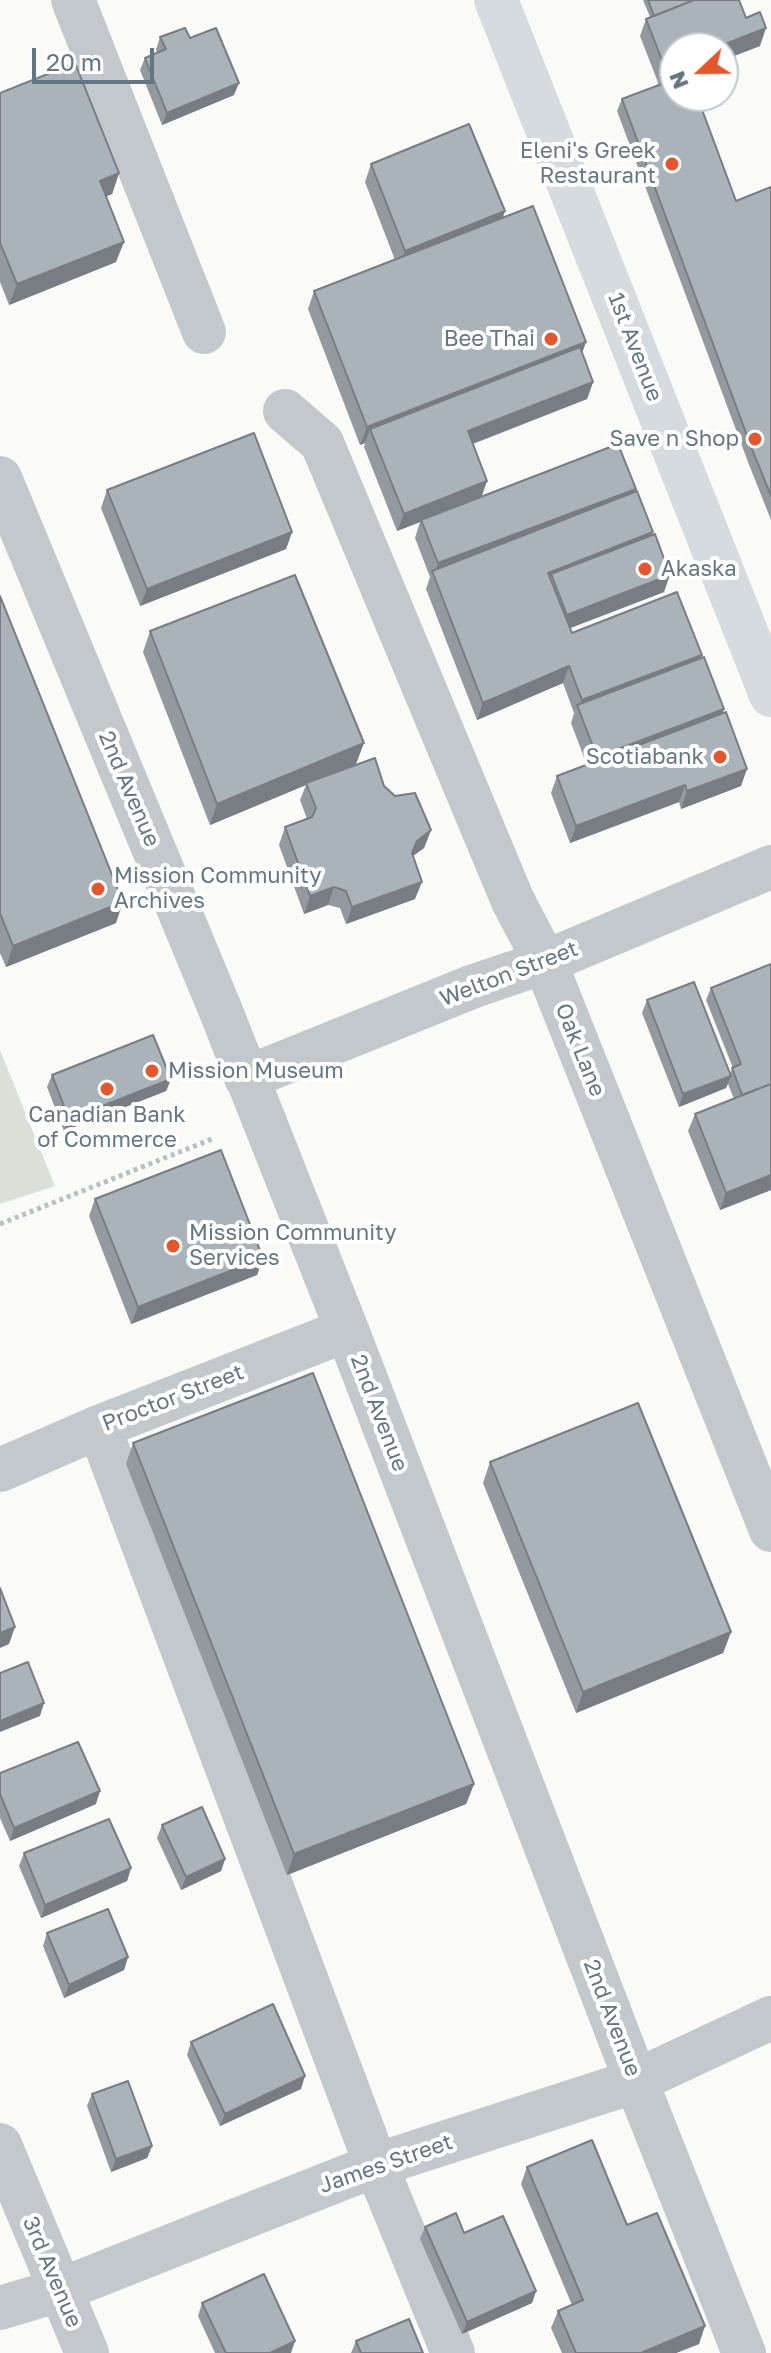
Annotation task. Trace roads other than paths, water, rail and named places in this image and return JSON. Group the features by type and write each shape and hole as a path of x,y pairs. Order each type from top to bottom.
{"main road":[{"name":"1st Avenue","path":"496,0 771,695"}],"street":[{"path":"73,0 204,332"},
{"name":"Oak Lane","path":"285,411 322,443 513,901 545,962 771,1530"},
{"name":"2nd Avenue","path":"0,478 220,1009 744,2353"},
{"name":"Welton Street","path":"246,1078 474,986 545,962 771,867"},
{"name":"Proctor Street","path":"0,1470 99,1427 347,1330"},
{"path":"99,1427 376,2165 453,2353"},
{"name":"James Street","path":"0,2308 60,2290 376,2165 636,2081 771,2018"},
{"name":"3rd Avenue","path":"0,2145 87,2353"}],"place":[{"name":"Eleni's Greek Restaurant","path":"672,164"},
{"name":"Bee Thai","path":"551,339"},
{"name":"Save n Shop","path":"755,439"},
{"name":"Akaska","path":"645,569"},
{"name":"Scotiabank","path":"720,757"},
{"name":"Mission Community Archives","path":"98,889"},
{"name":"Mission Museum","path":"152,1071"},
{"name":"Canadian Bank of Commerce","path":"107,1089"},
{"name":"Mission Community Services","path":"173,1246"}]}
